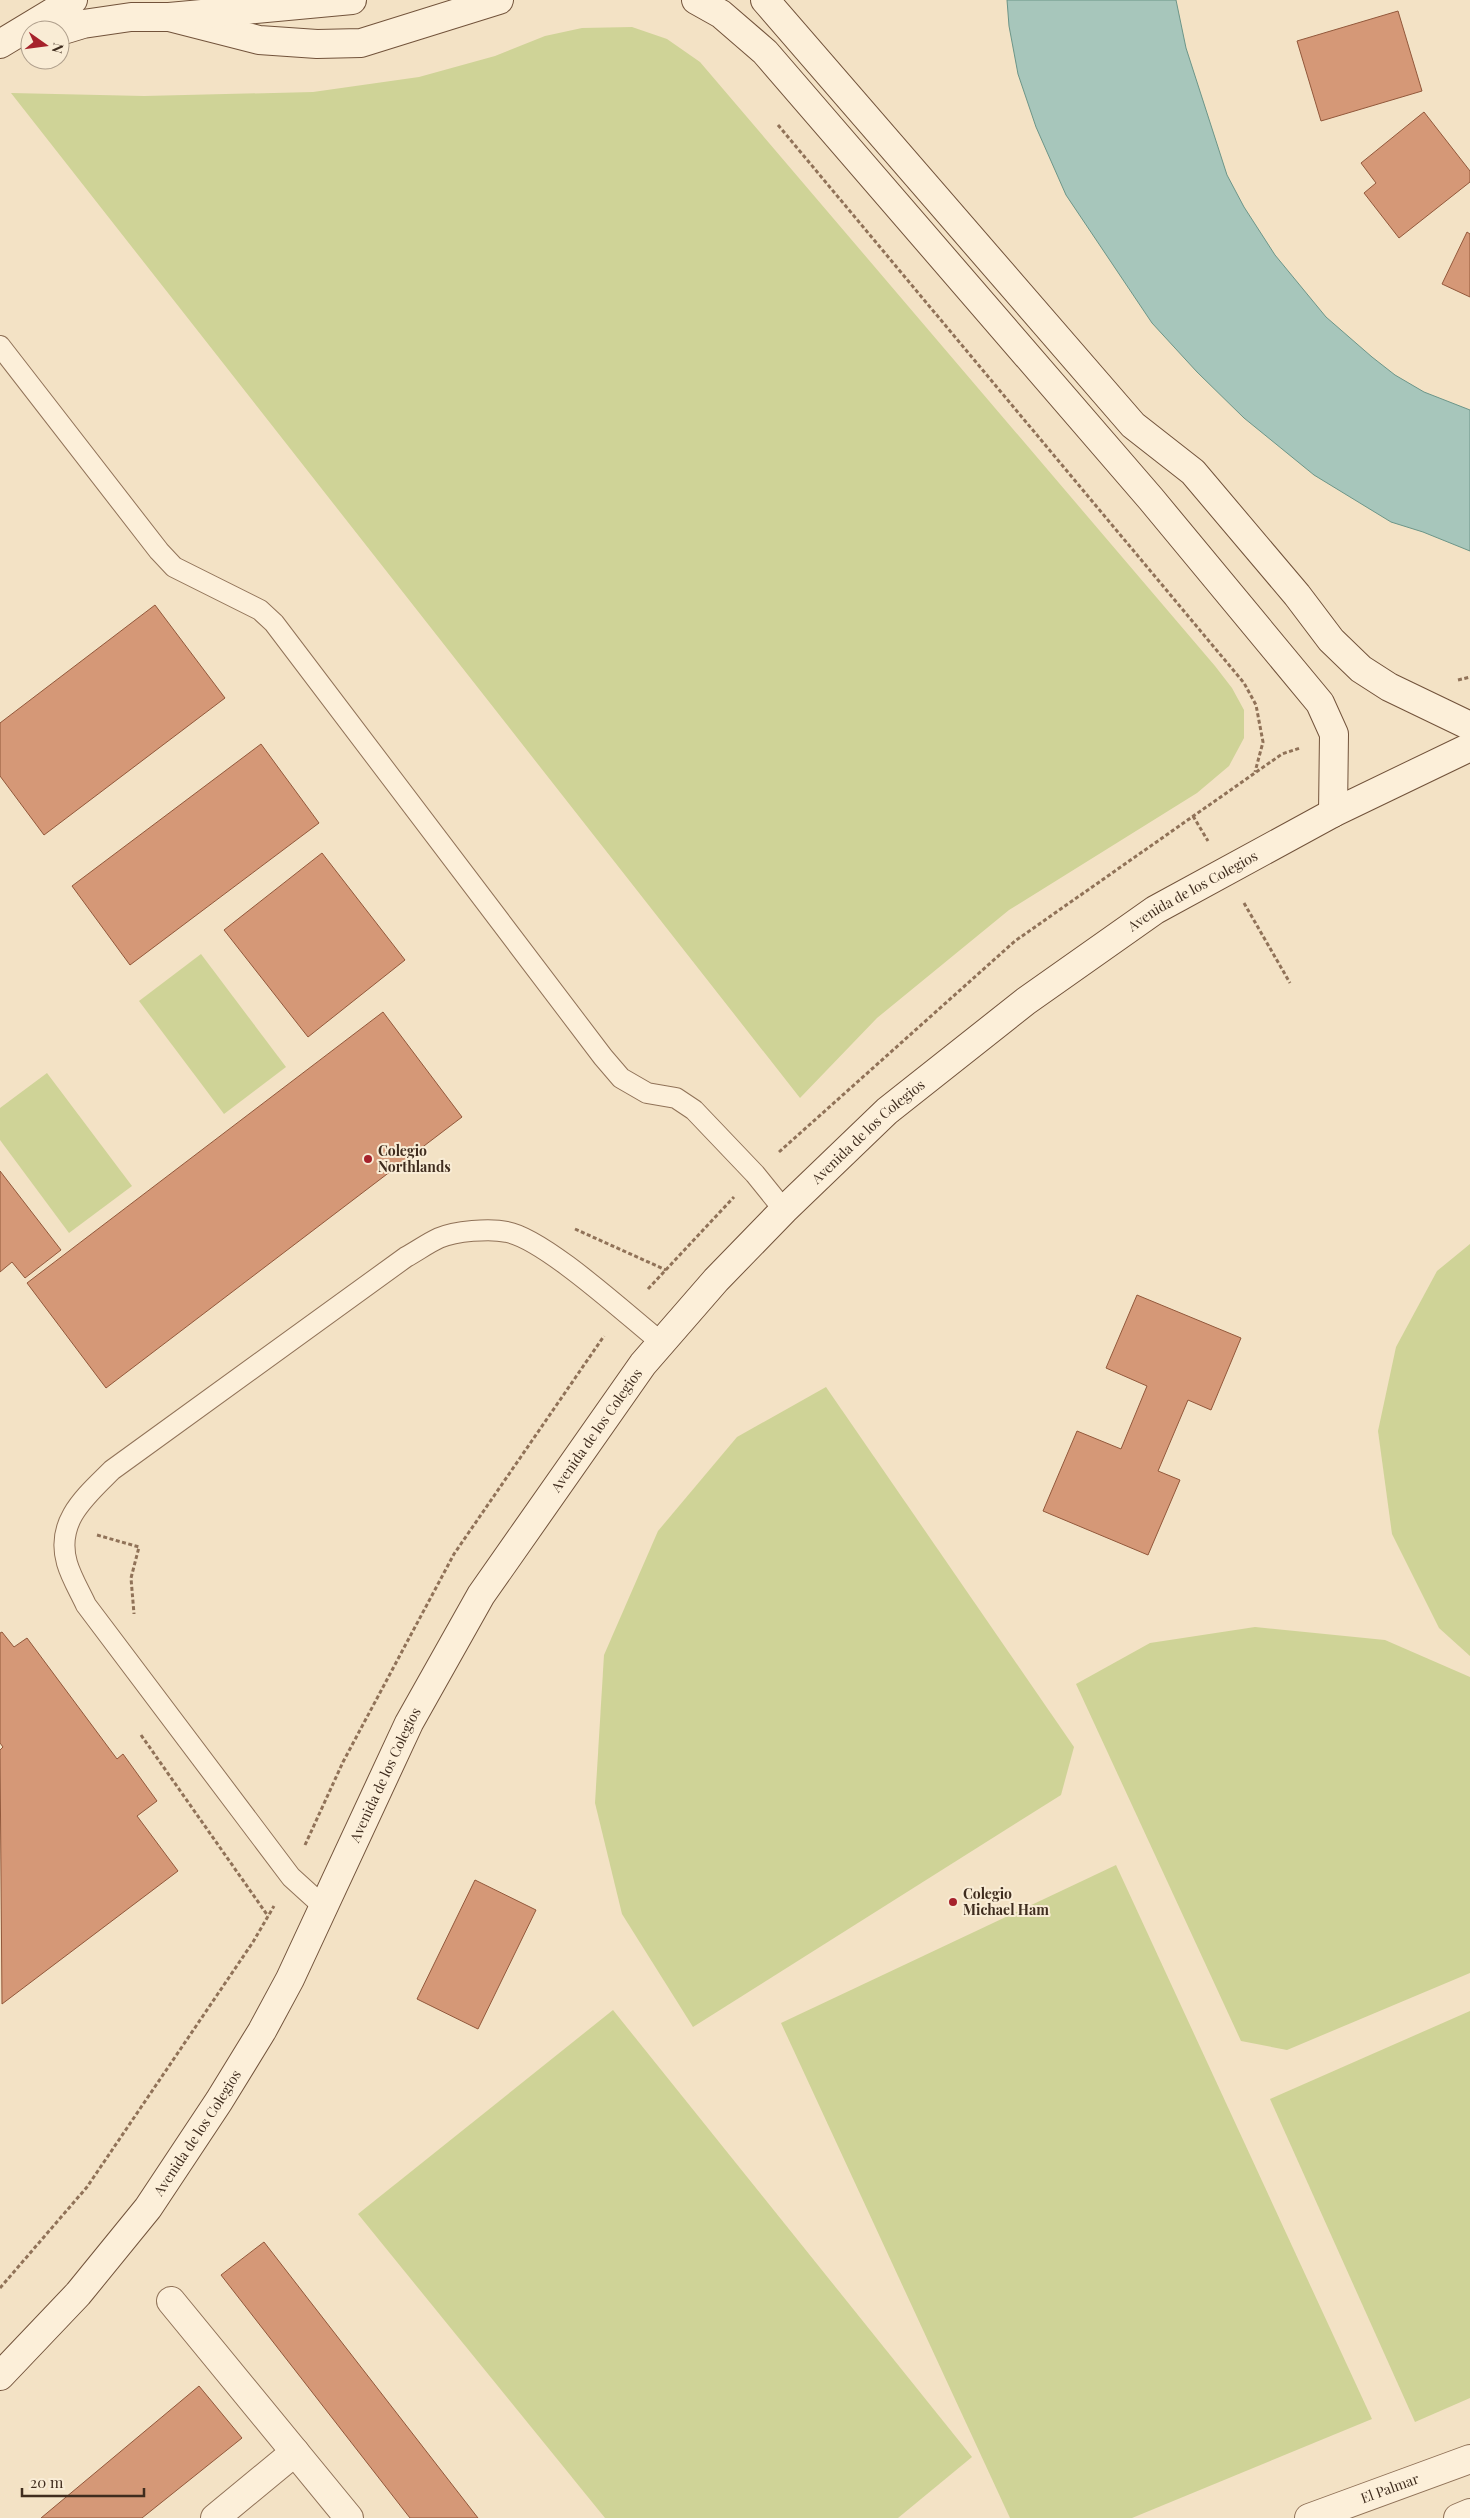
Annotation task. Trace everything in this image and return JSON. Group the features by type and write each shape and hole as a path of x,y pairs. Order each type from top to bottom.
{"street":[{"path":"0,44 73,0"},
{"path":"70,28 83,24 131,17 169,17 352,0"},
{"path":"169,17 259,40 317,44 360,43 499,0"},
{"path":"696,0 721,14 765,52 1151,499 1320,703 1334,734 1333,813"},
{"path":"765,0 1133,425 1193,472 1297,595 1331,640 1361,670 1389,688 1470,726"},
{"path":"0,48 20,43"},
{"name":"Avenida de los Colegios","path":"0,2376 78,2294 148,2208 219,2101 262,2031 324,1907 409,1723 481,1595 562,1476 643,1364 716,1280 784,1210 887,1111 1026,1002 1155,910 1333,813 1470,747"},
{"path":"171,2301 349,2518"},
{"path":"215,2518 295,2452"},
{"name":"El Palmar","path":"1309,2518 1470,2460"},
{"path":"1458,2518 1470,2513"}],"lane":[{"path":"0,346 159,551 174,567 260,610 274,623 603,1057 622,1078 647,1093 676,1098 694,1110 755,1174 784,1210"},
{"path":"324,1907 291,1877 86,1606 67,1563 64,1544 67,1527 77,1505 112,1470 406,1257 440,1238 478,1231 508,1232 532,1242 554,1256 662,1343"}],"path":[{"path":"777,123 1244,683 1256,705 1263,742 1255,773"},
{"path":"567,1226 666,1270"},
{"path":"67,1527 139,1548 131,1578 134,1615"},
{"path":"136,1729 268,1916"}],"green space":[{"path":"632,27 667,39 700,62 1215,666 1232,688 1244,710 1244,738 1229,766 1197,793 1009,910 877,1018 800,1098 11,93 144,96 313,92 419,77 495,56 545,36 582,28"},
{"path":"201,954 286,1067 224,1114 139,1001"},
{"path":"47,1073 132,1186 69,1233 0,1140 0,1108"},
{"path":"1470,1244 1470,1656 1439,1628 1392,1534 1378,1431 1396,1347 1437,1271"},
{"path":"826,1387 1074,1747 1061,1795 693,2027 622,1914 595,1803 604,1655 658,1531 737,1437"},
{"path":"1255,1627 1385,1640 1470,1677 1470,1973 1287,2050 1241,2041 1076,1684 1150,1643"},
{"path":"1116,1865 1372,2419 1132,2518 1010,2518 781,2023"},
{"path":"613,2010 972,2457 898,2518 605,2518 358,2214"},
{"path":"1470,2011 1470,2398 1415,2422 1270,2099"}],"water":[{"path":"1007,0 1176,0 1186,48 1227,175 1244,207 1275,255 1326,317 1372,357 1395,375 1424,392 1470,410 1470,551 1423,532 1391,522 1314,475 1244,418 1197,372 1152,323 1066,195 1036,127 1018,74 1009,26"}],"building":[{"path":"1398,11 1422,91 1321,121 1297,41"},
{"path":"1424,112 1470,171 1470,182 1399,238 1364,193 1376,183 1361,163"},
{"path":"1467,232 1470,234 1470,297 1442,284"},
{"path":"155,605 225,698 44,835 0,776 0,723"},
{"path":"261,744 319,823 130,965 72,886"},
{"path":"322,853 405,960 308,1037 224,930"},
{"path":"383,1012 462,1117 106,1388 27,1283"},
{"path":"0,1171 61,1250 25,1278 12,1262 0,1272"},
{"path":"1137,1295 1241,1338 1211,1410 1188,1400 1158,1471 1180,1480 1148,1555 1043,1511 1077,1431 1121,1449 1147,1386 1106,1368"},
{"path":"2,1632 14,1647 27,1638 117,1759 123,1754 157,1801 137,1816 178,1871 2,2004 0,1750 3,1747 0,1743 0,1633"},
{"path":"475,1880 536,1910 478,2029 417,1999"},
{"path":"264,2242 478,2518 410,2518 221,2275"},
{"path":"199,2386 242,2438 142,2518 41,2518"}],"place":[{"name":"Colegio Northlands","path":"368,1159"},
{"name":"Colegio Michael Ham","path":"953,1902"}]}
